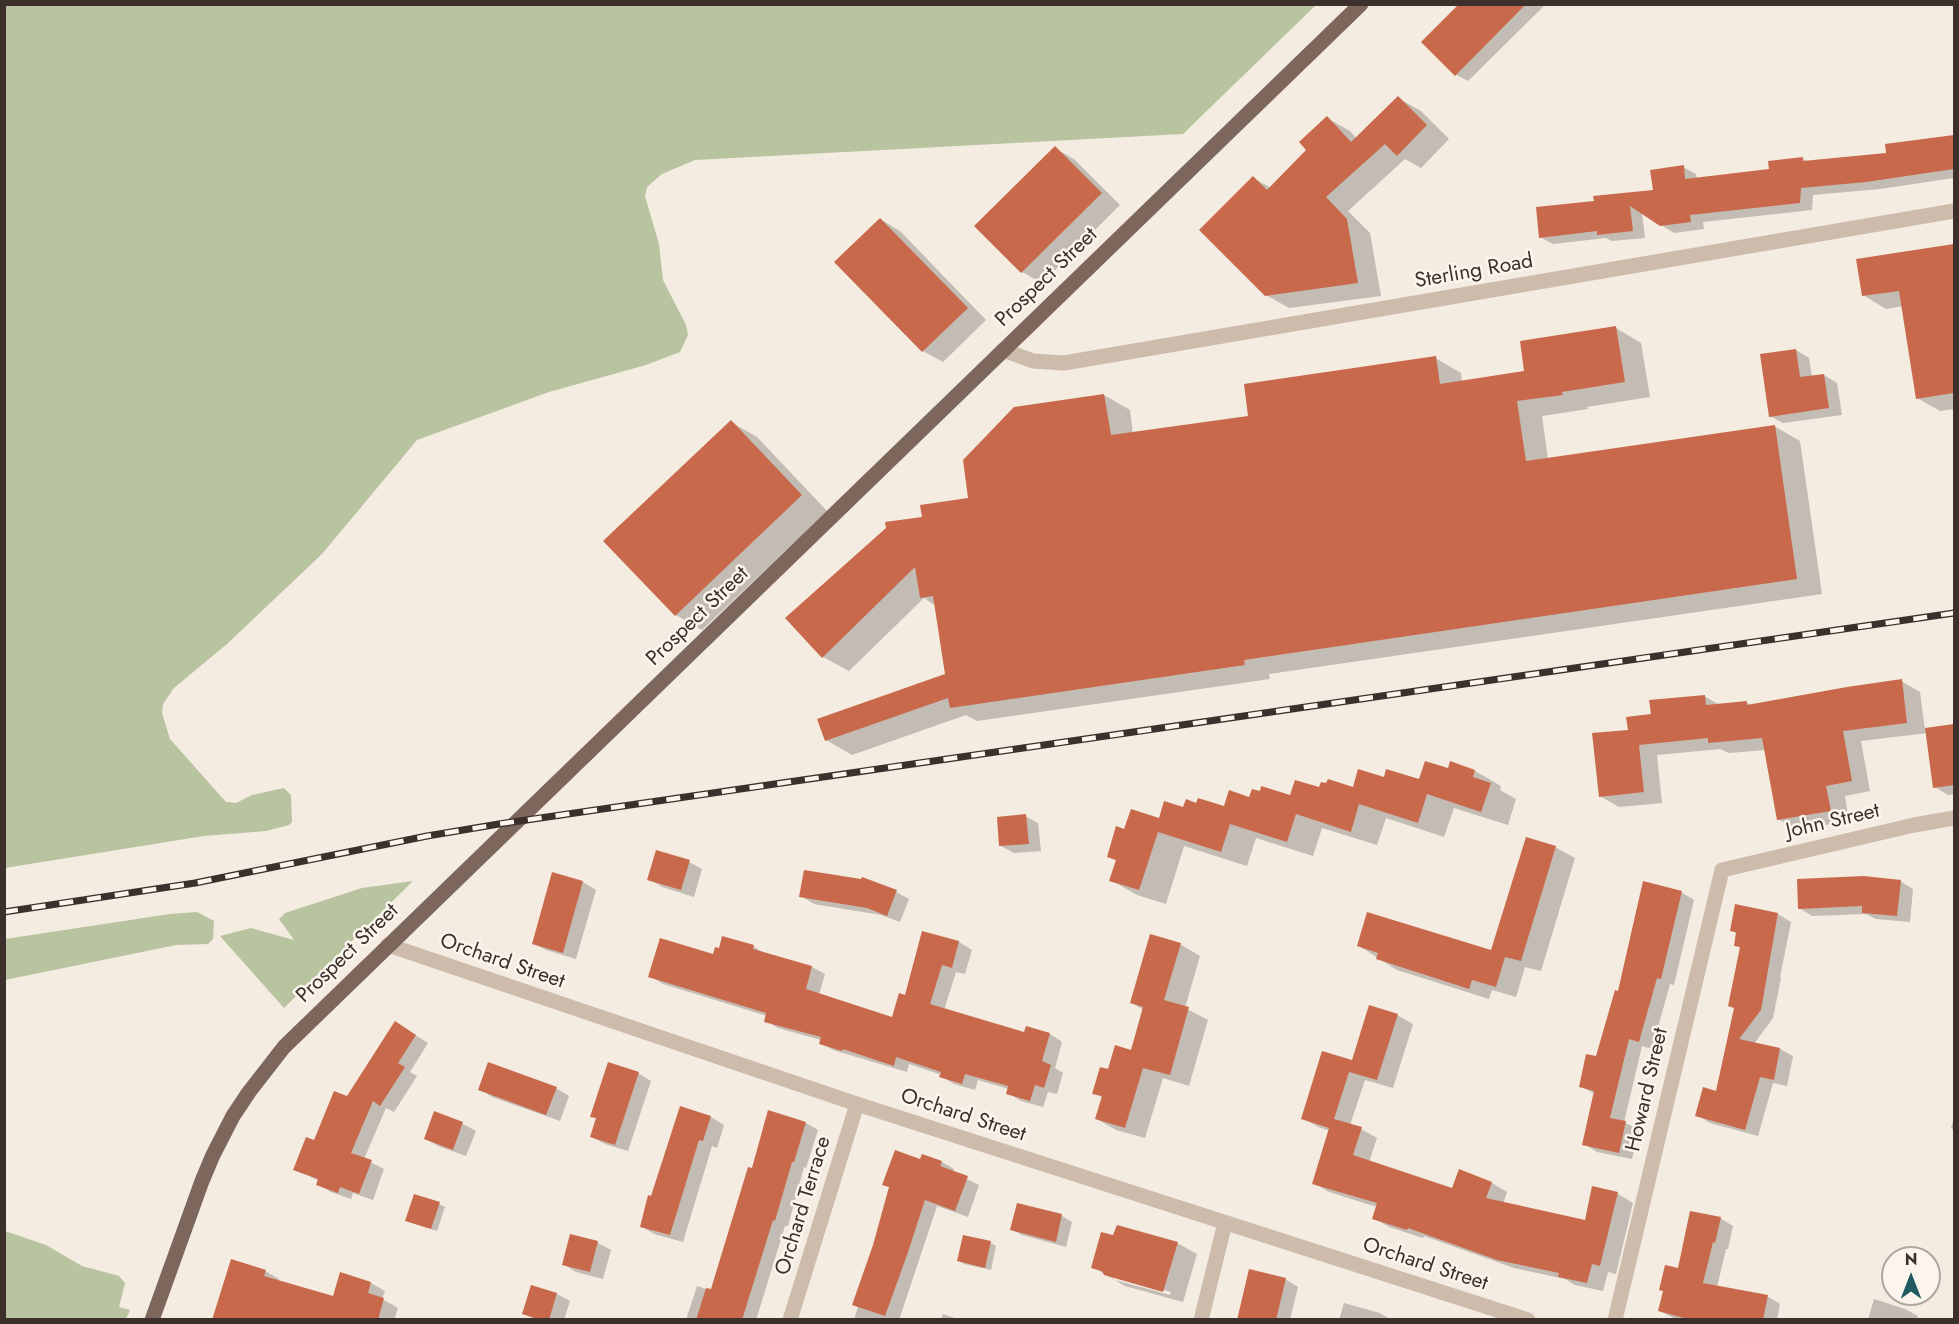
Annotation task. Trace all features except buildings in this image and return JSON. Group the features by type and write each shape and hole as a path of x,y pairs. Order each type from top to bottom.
{"main road":[{"name":"Prospect Street","path":"152,1320 202,1181 233,1116 260,1076 284,1047 1361,4"}],"street":[{"name":"Sterling Road","path":"1003,350 1033,361 1064,363 1954,211"},
{"name":"John Street","path":"1722,870 1914,825 1954,818"},
{"name":"Howard Street","path":"1615,1320 1722,870"},
{"name":"Orchard Street","path":"387,945 857,1104 1527,1320"},
{"name":"Orchard Terrace","path":"790,1320 857,1104"},
{"path":"1201,1320 1225,1223"}],"green space":[{"path":"5,4 1316,5 1183,134 695,160 662,174 647,187 645,196 659,244 663,280 686,325 688,335 680,352 646,365 549,392 417,440 322,554 227,644 174,688 163,704 162,713 170,739 226,802 236,803 252,795 284,788 291,795 292,822 289,825 266,831 204,836 5,868"},
{"path":"413,881 284,1008 220,936 251,928 294,940 279,919 285,913 362,888"},
{"path":"197,912 214,921 213,939 208,944 176,945 5,980 5,939"},
{"path":"5,1231 46,1245 82,1266 119,1276 125,1283 119,1307 130,1310 126,1319 5,1319"}],"railway":[{"path":"4,912 195,883 427,836 499,824 1954,613"}]}
